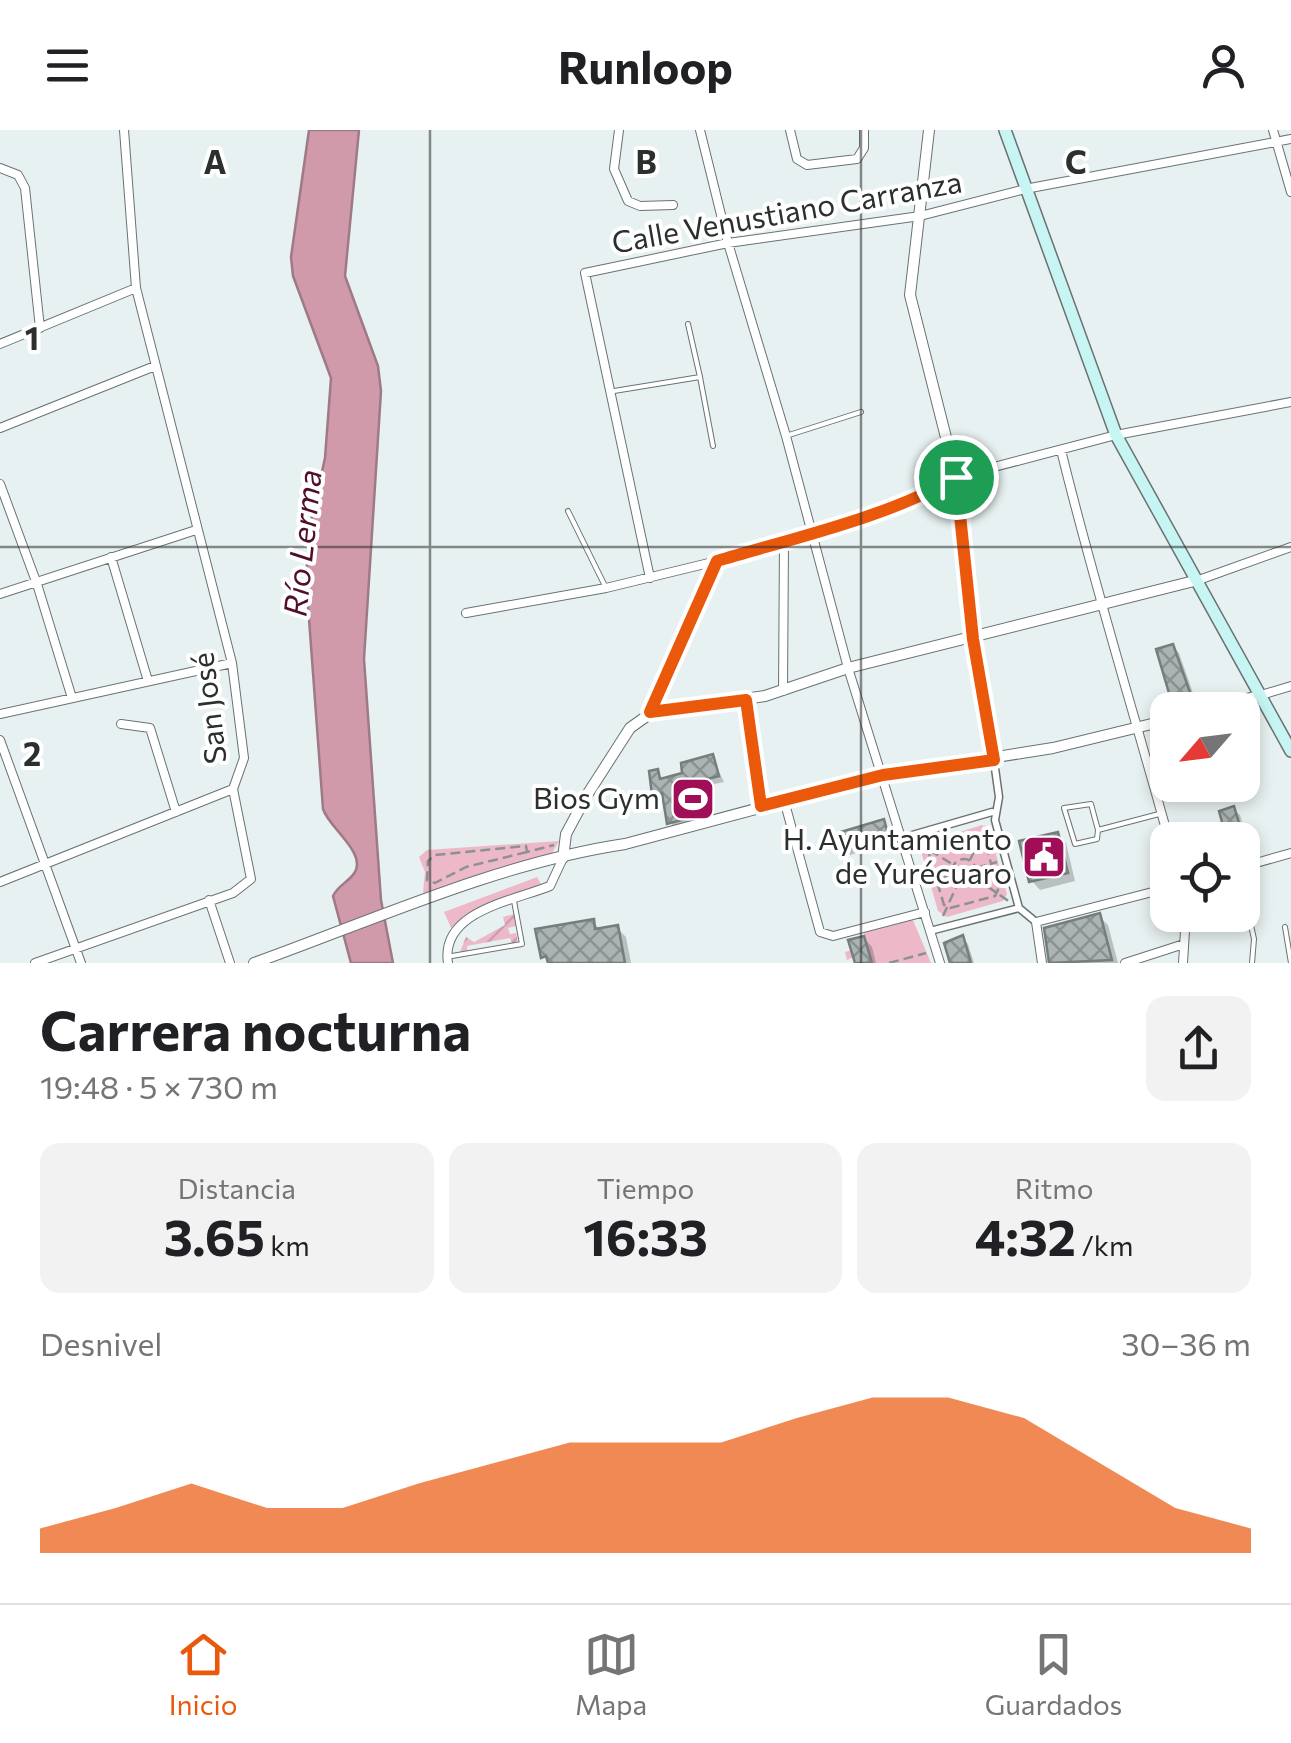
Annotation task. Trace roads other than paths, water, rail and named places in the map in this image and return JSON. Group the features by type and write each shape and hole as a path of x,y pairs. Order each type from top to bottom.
{"main road":[{"path":"1005,130 1116,435 1256,692"},
{"path":"1260,699 1291,750"}],"street":[{"name":"San José","path":"124,130 136,288 232,662 244,758 232,789 251,880 242,889 208,900"},
{"path":"619,130 614,170 628,201 640,206 672,205"},
{"path":"700,130 848,668 940,963"},
{"path":"790,130 798,159 807,165 857,159 864,148 864,130"},
{"path":"930,130 910,264 910,295 956,477 973,639 999,797 992,812 1019,908 1036,922 1042,963"},
{"path":"1274,130 1291,192"},
{"name":"Calle Venustiano Carranza","path":"609,392 585,273 728,242 920,216 1024,189 1291,139"},
{"path":"0,168 18,174 25,188 40,328"},
{"path":"0,344 136,288"},
{"path":"0,428 155,366"},
{"path":"609,392 650,578"},
{"path":"466,613 606,588 717,561 931,491 956,477 1116,435 1291,402"},
{"path":"1061,450 1099,606 1140,727 1164,822"},
{"path":"0,484 37,584 72,698"},
{"path":"0,594 196,530"},
{"path":"783,691 784,541"},
{"path":"650,712 746,700 783,691 848,668 1194,581 1291,548"},
{"path":"111,558 148,681"},
{"path":"448,960 452,933 460,923 554,882 566,834 630,728 650,712 717,561"},
{"path":"0,714 232,662"},
{"path":"1260,695 1291,686"},
{"path":"746,700 761,806"},
{"path":"121,724 150,728 176,812"},
{"path":"254,963 430,899 562,858 883,775 994,760 1150,724"},
{"path":"0,740 81,963"},
{"path":"0,882 232,789"},
{"path":"784,799 820,932 833,936 925,912"},
{"path":"902,838 992,812"},
{"path":"1260,862 1291,853"},
{"path":"1036,922 1150,893"},
{"path":"35,963 208,900 230,963"},
{"path":"930,932 1019,908"},
{"path":"1184,963 1185,932"},
{"path":"1124,963 1184,944"}],"lane":[{"path":"688,324 713,446"},
{"path":"609,392 700,376"},
{"path":"786,436 861,412"},
{"path":"568,511 606,588"},
{"path":"1091,804 1098,830 1096,838 1073,844 1064,808 1091,804"},
{"path":"1098,830 1162,814"},
{"path":"448,960 522,944 514,899"},
{"path":"1285,927 1291,963"},
{"path":"1252,932 1252,963"}],"place":[{"name":"Bios Gym","path":"693,799"},
{"name":"H. Ayuntamiento de Yurécuaro","path":"1044,857"}],"water label":[{"name":"Río Lerma","path":"303,543"}]}
